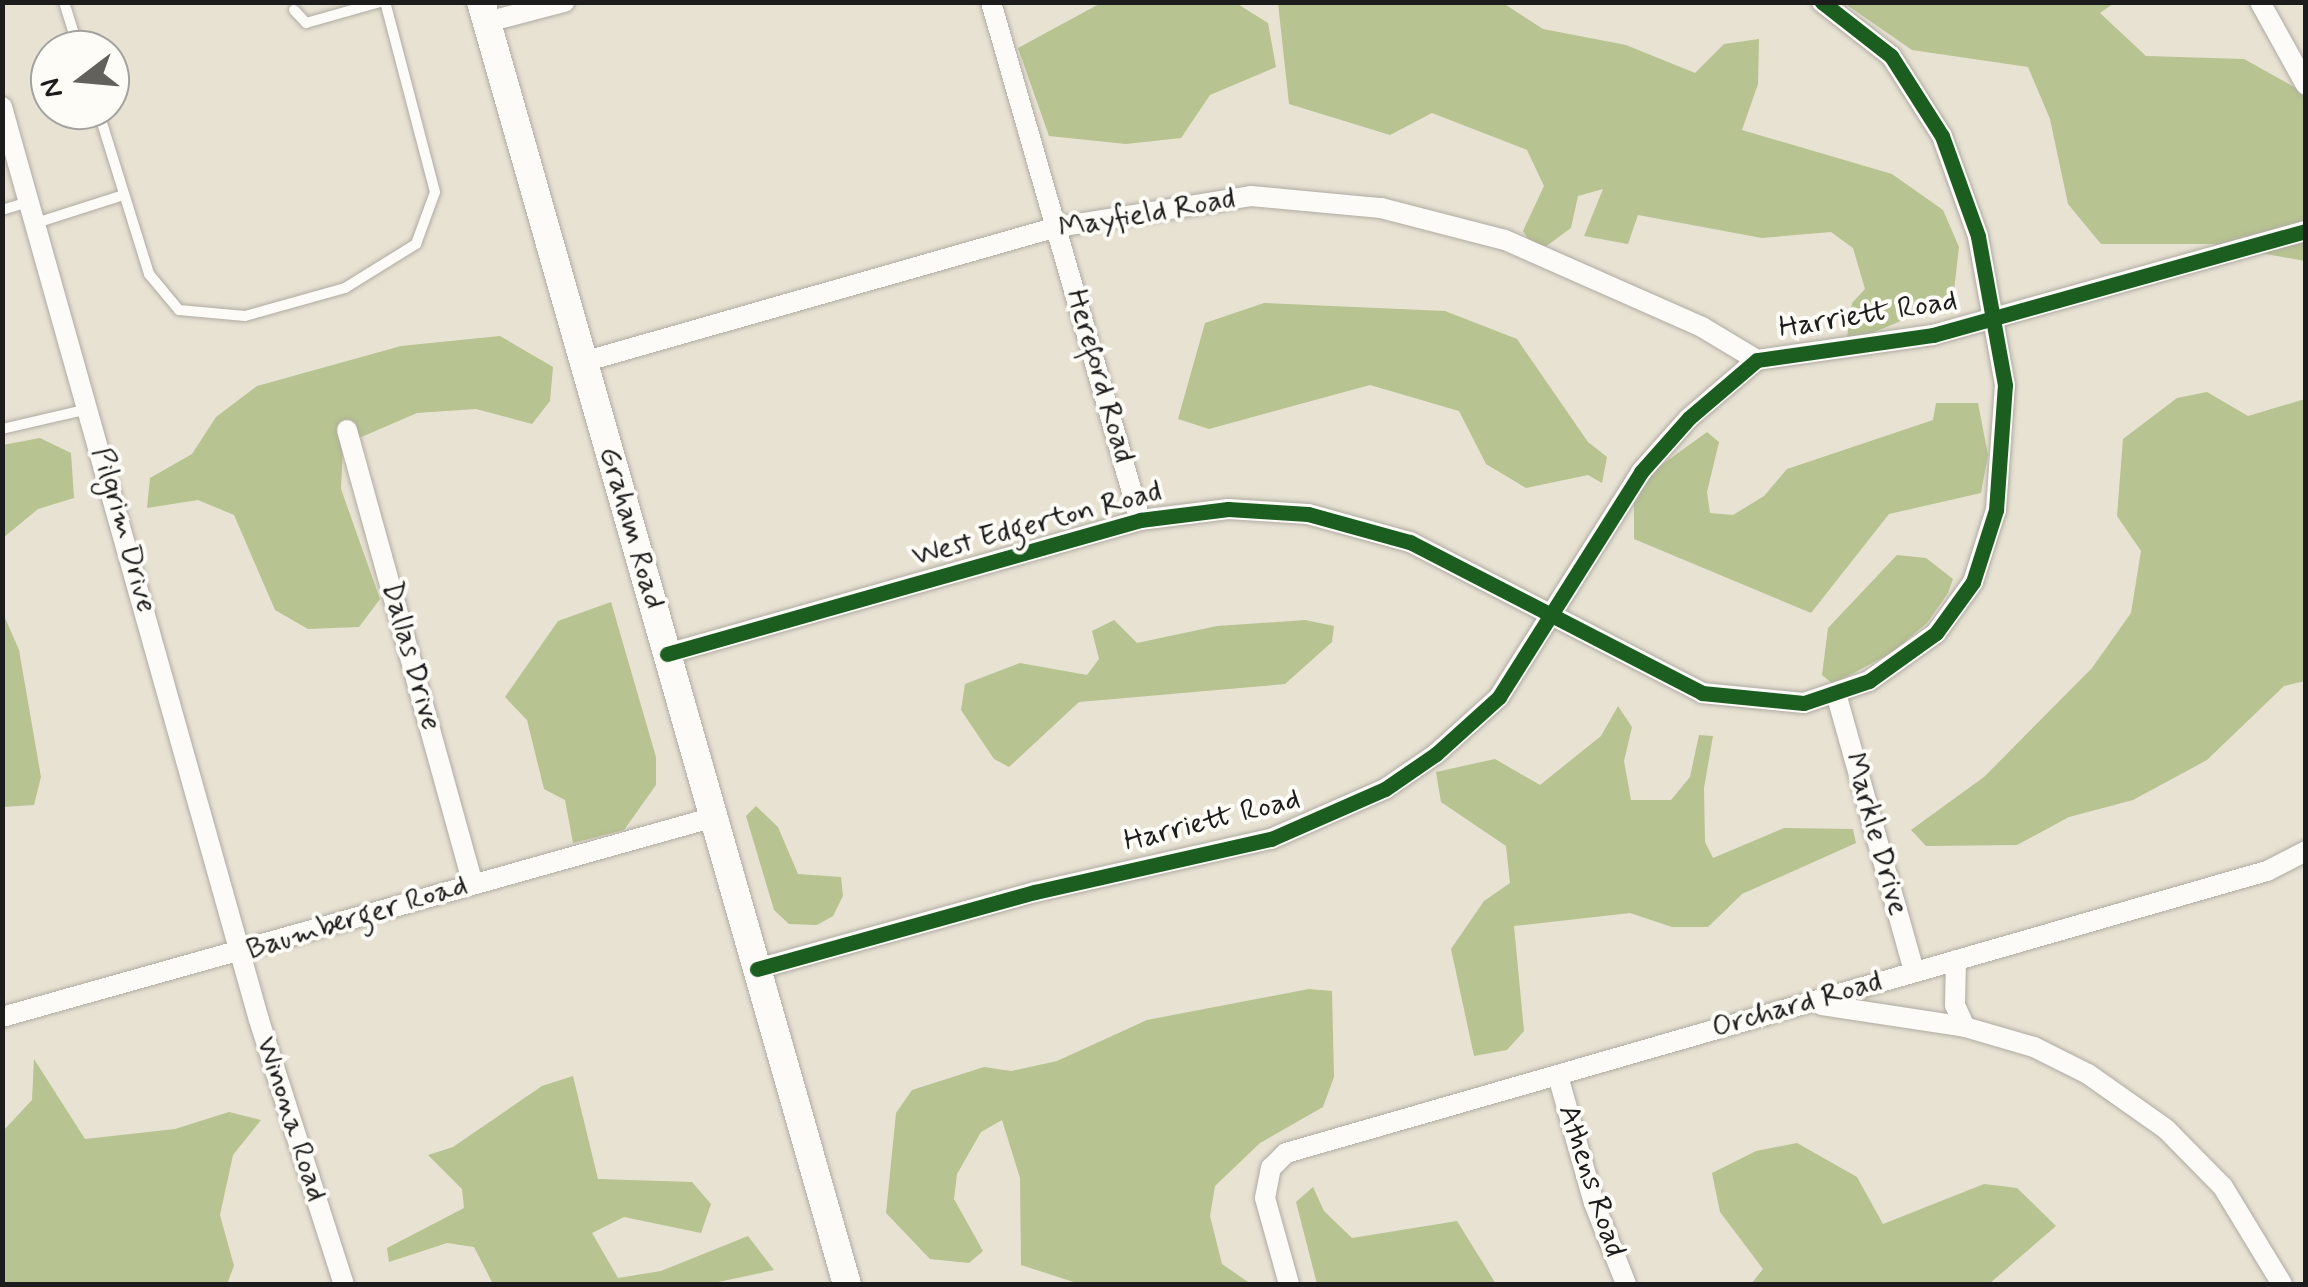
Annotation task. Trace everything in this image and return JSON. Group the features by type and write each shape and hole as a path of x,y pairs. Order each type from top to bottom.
{"main road":[{"name":"Graham Road","path":"484,12 711,818 848,1284"}],"street":[{"path":"484,12 564,2"},
{"name":"Hereford Road","path":"990,2 1140,520"},
{"name":"West Edgerton Road","path":"667,654 1140,520 1228,510 1358,524 1444,558 1556,615 1648,670 1702,693 1804,703 1837,697 1936,633 1973,582 1996,510 2004,448 1998,319 1964,192 1920,95 1891,56 1822,2"},
{"path":"2260,2 2306,85"},
{"name":"Pilgrim Drive","path":"2,107 242,953"},
{"name":"Mayfield Road","path":"583,362 1058,227 1252,196 1381,208 1505,240 1702,327 1757,360"},
{"name":"Harriett Road","path":"757,969 1329,819 1410,774 1474,722 1556,615 1641,472 1689,418 1757,360 1843,352 1998,319 2306,231"},
{"name":"Dallas Drive","path":"347,430 474,883"},
{"name":"Markle Drive","path":"1837,697 1914,972"},
{"name":"Baumberger Road","path":"2,1017 242,953 474,883 711,818"},
{"name":"Orchard Road","path":"1289,1284 1265,1198 1271,1168 1286,1154 2268,870 2306,851"},
{"name":"Winona Road","path":"242,953 344,1284"},
{"path":"1956,960 1955,1005 1965,1027"},
{"path":"1814,1004 1965,1027 2060,1059 2147,1114 2223,1187 2282,1284"},
{"name":"Athens Road","path":"1558,1076 1594,1203 1626,1284"}],"lane":[{"path":"64,2 73,30"},
{"path":"104,130 149,274 180,310 244,316 345,288 389,266 416,244 435,192 383,2 306,23 294,10"},
{"path":"36,224 124,195"},
{"path":"2,210 29,202"},
{"path":"2,429 89,409"}],"green space":[{"path":"1101,3 1236,3 1268,23 1276,67 1210,95 1181,138 1126,144 1049,136 1018,48"},
{"path":"1278,3 1503,3 1543,29 1626,45 1695,73 1724,44 1759,39 1758,84 1742,130 1892,174 1943,210 1959,247 1953,299 1846,344 1852,303 1865,289 1853,248 1831,232 1762,238 1638,215 1628,244 1584,236 1603,189 1578,196 1571,228 1537,253 1523,231 1544,186 1527,150 1432,113 1390,135 1289,104"},
{"path":"1844,3 2114,3 2100,13 2146,56 2244,59 2305,93 2305,261 2211,244 2101,244 2068,204 2050,119 2028,67 1912,50"},
{"path":"1264,303 1445,311 1517,339 1588,442 1607,457 1602,483 1588,475 1526,488 1486,464 1459,411 1370,385 1209,429 1178,419 1205,323"},
{"path":"500,336 553,367 550,401 532,424 476,409 417,413 343,445 341,489 380,599 359,627 308,629 275,610 234,515 198,500 147,508 150,478 192,454 216,417 257,386 401,346"},
{"path":"2207,392 2248,416 2305,399 2305,681 2284,686 2207,760 2133,800 2069,817 2017,845 1926,846 1911,830 1984,777 2092,668 2131,613 2141,551 2117,516 2123,439 2177,398"},
{"path":"1936,403 1978,403 1988,455 1981,493 1889,514 1811,613 1634,539 1634,500 1656,469 1707,432 1719,442 1707,492 1710,513 1733,515 1764,496 1787,469 1933,420"},
{"path":"40,438 71,453 74,498 38,509 3,538 3,445"},
{"path":"1897,555 1926,558 1953,579 1948,593 1927,623 1891,653 1833,684 1822,675 1828,628"},
{"path":"611,602 656,757 656,785 624,830 573,843 565,800 544,789 527,720 505,697 558,621"},
{"path":"2,611 19,650 41,777 34,805 3,807"},
{"path":"1114,620 1137,643 1217,626 1305,620 1334,626 1332,642 1285,684 1079,702 1009,767 994,759 961,710 965,684 1020,663 1087,675 1099,659 1092,631"},
{"path":"1618,706 1632,727 1624,761 1631,800 1671,800 1690,777 1699,735 1713,736 1704,788 1705,842 1713,858 1784,828 1853,829 1856,843 1742,894 1708,927 1672,927 1630,913 1514,926 1524,1031 1507,1050 1474,1056 1451,949 1484,901 1510,883 1506,846 1441,802 1436,772 1495,759 1540,785 1601,736"},
{"path":"756,806 778,827 798,874 841,877 843,896 833,916 817,925 789,924 774,910 746,816"},
{"path":"1309,989 1332,991 1334,1077 1323,1107 1260,1143 1215,1186 1210,1216 1222,1264 1251,1284 1080,1284 1021,1265 1020,1178 1002,1120 981,1132 957,1174 954,1199 983,1251 969,1263 930,1259 886,1213 896,1113 912,1090 984,1067 1011,1071 1057,1061 1147,1020"},
{"path":"34,1059 85,1139 175,1129 229,1112 261,1120 233,1155 220,1215 234,1266 227,1284 3,1284 3,1131 32,1100"},
{"path":"573,1076 598,1179 692,1182 711,1204 701,1233 624,1217 592,1233 618,1278 661,1271 748,1236 774,1270 709,1284 493,1284 474,1247 447,1243 389,1262 387,1248 464,1208 462,1189 428,1155 453,1147 542,1086"},
{"path":"1797,1143 1857,1177 1883,1224 1984,1184 2017,1188 2056,1226 1989,1284 1751,1284 1763,1269 1720,1212 1712,1173 1756,1151"},
{"path":"1313,1187 1324,1211 1352,1238 1457,1221 1496,1284 1317,1284 1296,1202"}],"cycle path":[{"path":"667,654 1140,520 1228,509 1308,514 1410,542 1702,693 1804,703 1869,681 1936,633 1973,582 1996,510 2005,385 1978,236 1942,136 1891,56 1822,2"},
{"path":"757,969 1035,892 1271,839 1385,789 1436,754 1499,697 1641,472 1689,418 1757,360 1933,335 2306,231"}]}
